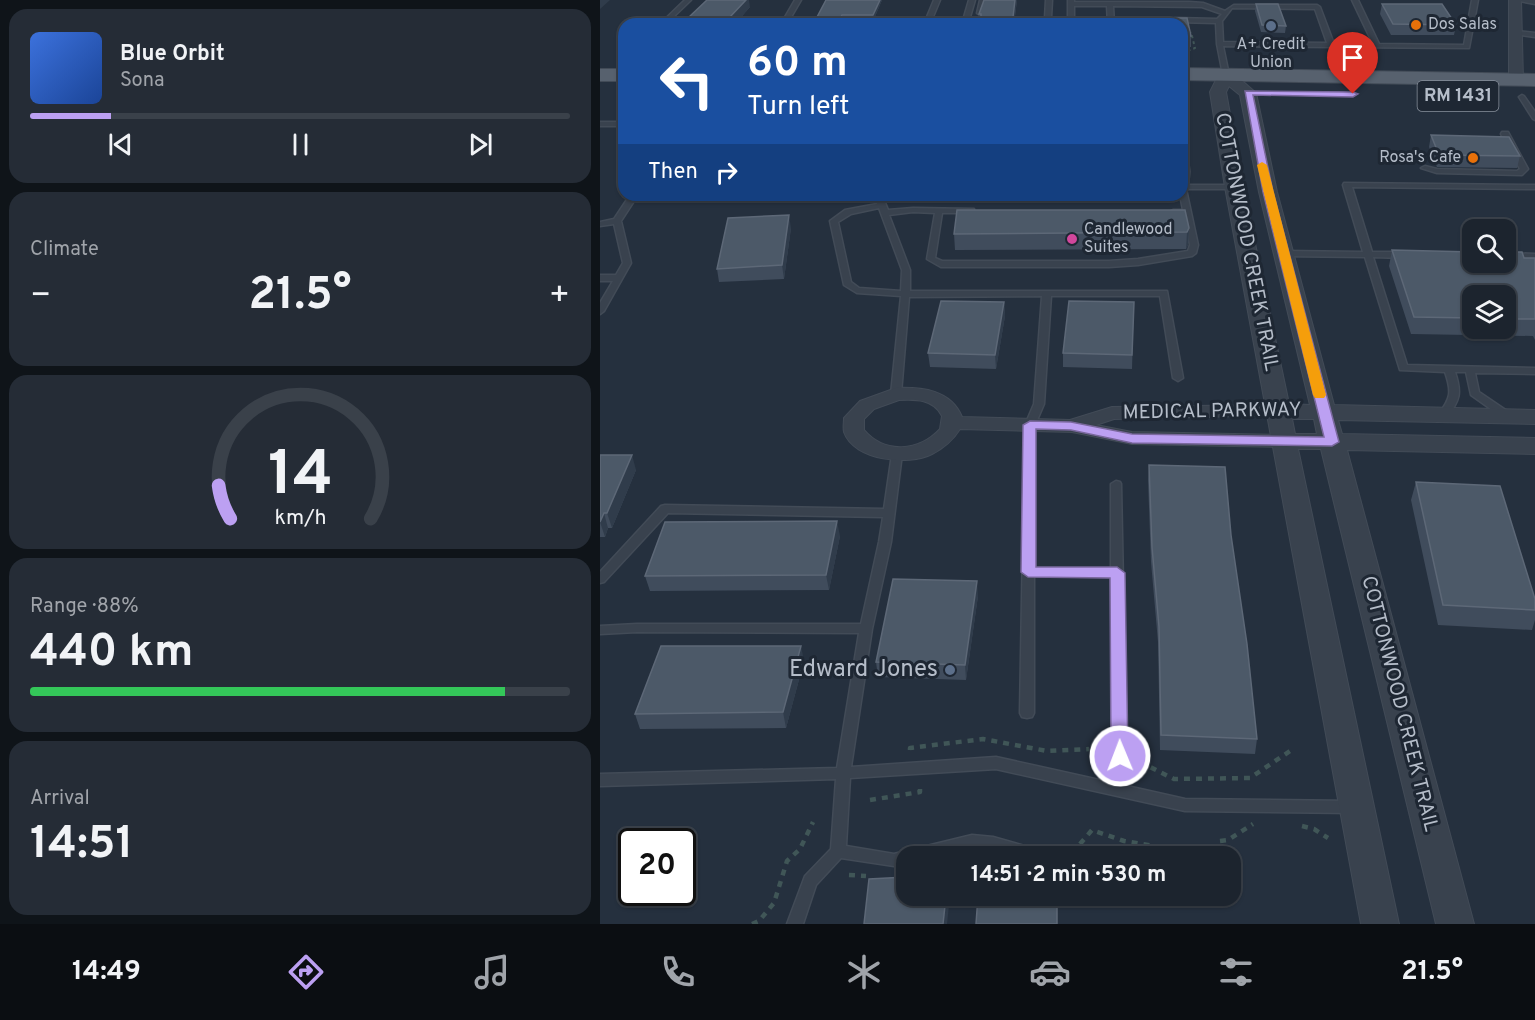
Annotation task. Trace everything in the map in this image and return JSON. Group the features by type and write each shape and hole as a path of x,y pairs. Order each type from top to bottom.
{"main road":[{"path":"600,75 618,60"},
{"name":"RM 1431","path":"1188,76 1248,93 1527,88"},
{"name":"RM 1431","path":"1188,91 1222,84 1527,88"}],"street":[{"path":"1516,0 1516,33 1527,88"},
{"name":"COTTONWOOD CREEK TRAIL","path":"1222,84 1234,187 1380,924"},
{"name":"COTTONWOOD CREEK TRAIL","path":"1248,93 1268,192 1455,924"},
{"path":"896,394 925,395 937,400 946,406 953,423 949,432 934,444 913,452 897,454 870,448 854,435 852,426 854,418 870,402 896,394"},
{"name":"MEDICAL PARKWAY","path":"1071,426 1112,413 1277,411 1535,417"},
{"name":"MEDICAL PARKWAY","path":"953,423 1071,426 1132,438 1535,446"}],"lane":[{"path":"669,18 688,0"},
{"path":"788,18 798,0"},
{"path":"930,18 937,0"},
{"path":"967,18 972,0"},
{"path":"980,13 984,0"},
{"path":"1048,0 1048,18"},
{"path":"1222,84 1219,21 1225,13 1249,0"},
{"path":"1355,0 1377,45"},
{"path":"1220,44 1467,46 1475,0"},
{"path":"1516,0 1535,2"},
{"path":"1071,18 1072,2 1203,5 1225,13"},
{"path":"1110,4 1110,18"},
{"path":"1234,7 1317,7 1331,45"},
{"path":"1188,20 1219,21"},
{"path":"1516,33 1535,35"},
{"path":"1527,88 1535,118"},
{"path":"600,124 618,124"},
{"path":"1425,168 1437,171 1519,173 1524,169 1505,134"},
{"path":"1535,187 1347,185 1403,368 1535,371"},
{"path":"1188,187 1234,187"},
{"path":"600,310 627,263 617,221 630,201"},
{"path":"880,201 906,270 896,394"},
{"path":"939,210 931,259 941,264 1109,264 1192,253 1194,245 1185,201"},
{"path":"986,211 883,209 848,212 834,221 847,283 857,290 905,294 1164,292 1178,378"},
{"path":"1164,212 1187,212"},
{"path":"600,224 617,221"},
{"path":"1284,254 1412,255"},
{"path":"1516,256 1535,256"},
{"path":"600,278 618,278"},
{"path":"1027,713 1030,425 1039,404 1047,294"},
{"path":"1443,415 1453,403 1457,391 1449,369"},
{"path":"1470,370 1474,393 1508,417"},
{"path":"795,924 810,881 838,851 843,773 866,629 889,513 897,454"},
{"path":"1116,484 1120,791"},
{"path":"600,579 665,509 889,513"},
{"path":"1028,572 1117,573"},
{"path":"600,630 637,628 866,629"},
{"path":"600,780 843,773 996,763 1185,806 1358,807"},
{"path":"952,846 972,841 1004,846"},
{"path":"838,851 896,860"}],"path":[{"path":"1188,51 1195,48 1190,27"},
{"path":"1140,762 1174,779 1250,778 1293,749"},
{"path":"870,800 920,792 920,789"},
{"path":"752,924 759,921 774,903 787,861 800,849 813,822"},
{"path":"1220,841 1228,840 1254,823 1264,823"},
{"path":"1294,824 1314,829 1328,838"},
{"path":"1080,844 1092,830 1124,841 1154,846"}],"building":[{"path":"707,0 746,0 729,18 688,18"},
{"path":"826,0 880,0 873,15 817,18"},
{"path":"984,0 1015,0 1013,17 981,17 979,14"},
{"path":"1256,4 1278,4 1286,26 1262,25"},
{"path":"1382,4 1442,4 1456,25 1393,24"},
{"path":"1431,135 1509,137 1520,156 1439,155"},
{"path":"957,210 1185,210 1189,228 1187,232 954,234"},
{"path":"789,215 782,265 717,269 728,218"},
{"path":"1392,250 1462,252 1462,273 1516,273 1516,252 1522,252 1524,258 1535,258 1535,319 1516,319 1516,285 1462,285 1462,318 1414,317"},
{"path":"941,301 1004,302 995,355 928,353"},
{"path":"1069,301 1134,302 1132,355 1063,353"},
{"path":"600,455 632,455 607,513 604,513 600,522"},
{"path":"1149,465 1225,467 1231,535 1247,644 1257,739 1161,735 1159,627 1152,547"},
{"path":"1416,482 1500,486 1535,599 1535,610 1443,605"},
{"path":"837,521 826,575 645,576 665,522"},
{"path":"893,579 977,581 965,665 876,662"},
{"path":"661,646 801,646 783,712 635,714"},
{"path":"896,878 896,906 945,906 943,924 864,924 869,879"},
{"path":"977,906 1057,906 1057,924 976,924"}],"slow traffic":[{"path":"1262,165 1320,395"}],"place":[{"name":"Dos Salas","path":"1416,25"},
{"name":"A+ Credit Union","path":"1271,26"},
{"name":"Rosa's Cafe","path":"1473,158"},
{"name":"Candlewood Suites","path":"1072,239"},
{"name":"Edward Jones","path":"950,670"}],"route":[{"path":"1120,756 1117,573 1028,572 1030,425 1071,426 1132,438 1332,442 1268,192 1248,93 1353,94"}]}
